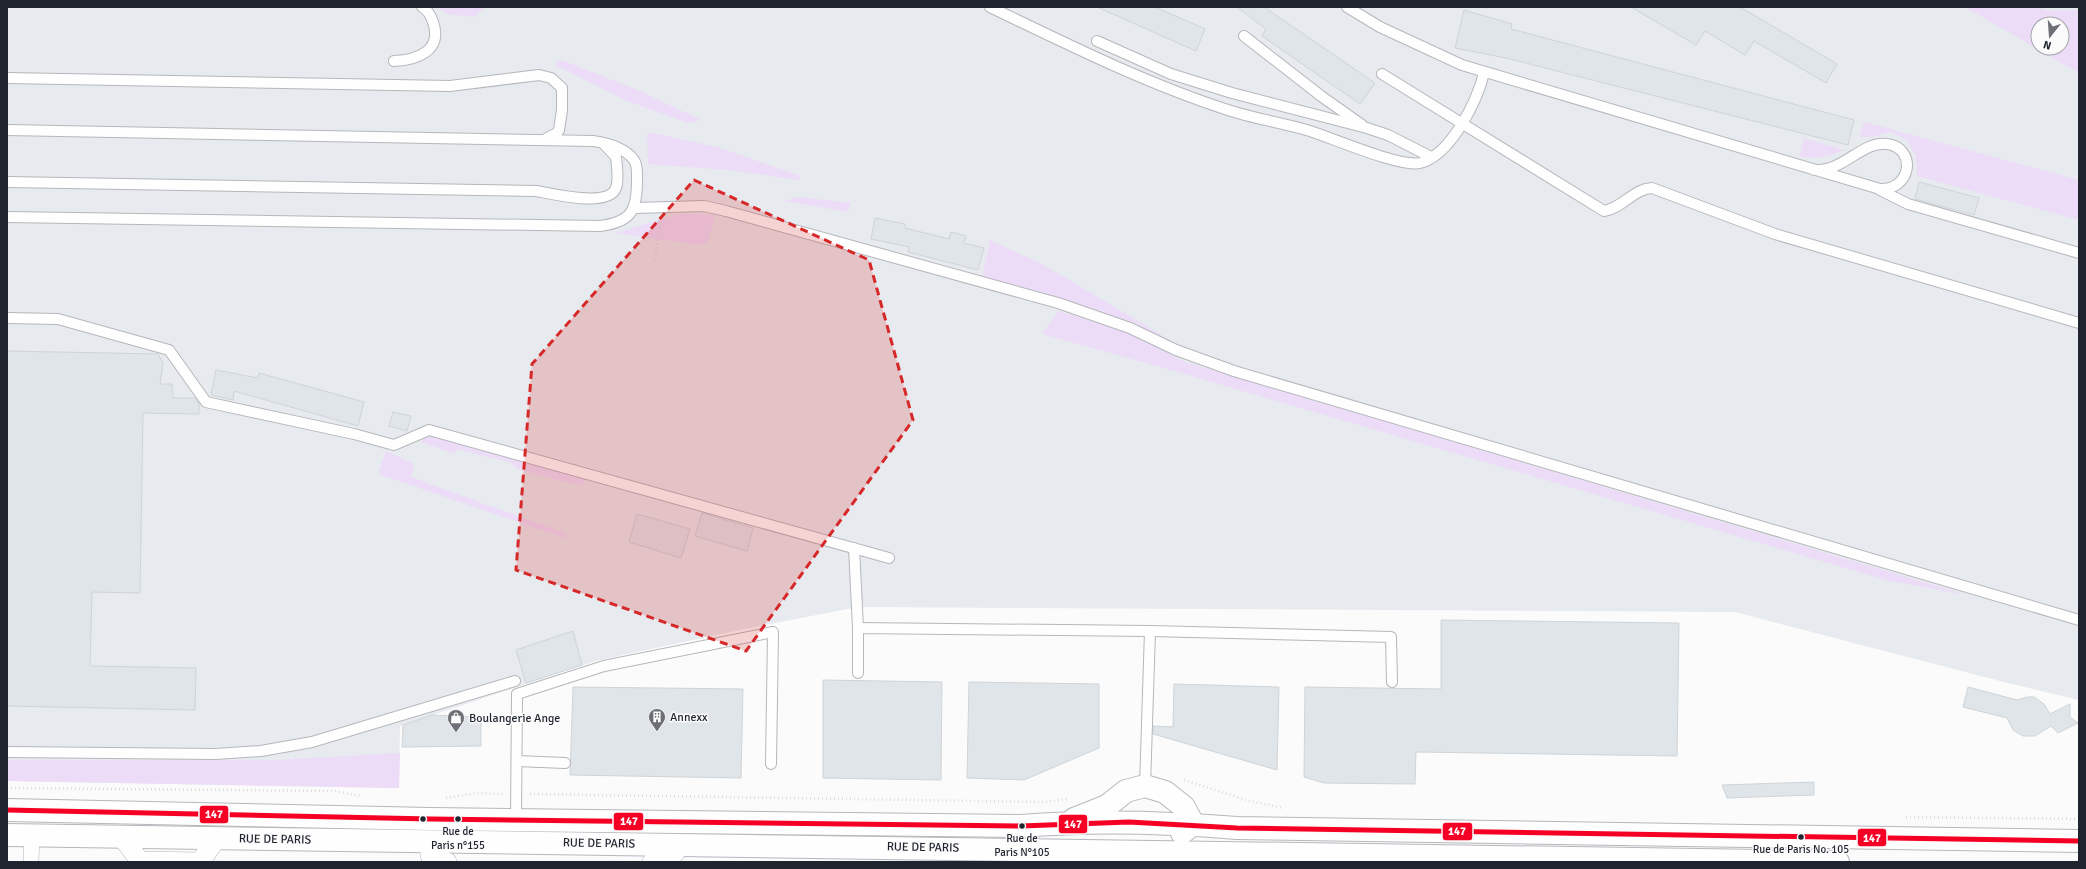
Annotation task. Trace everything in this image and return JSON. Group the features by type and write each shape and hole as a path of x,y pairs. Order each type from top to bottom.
{"main road":[{"path":"1039,849 1093,835 1178,836 1193,824 1184,807 1165,792 1145,786 1126,791 1107,806 1064,823"},
{"name":"RUE DE PARIS","path":"7,810 1021,826 1064,823 1193,824 1237,828 2079,841"},
{"name":"RUE DE PARIS","path":"7,835 1039,849 1838,862"}],"street":[{"path":"31,862 32,835"},
{"path":"430,841 430,855 447,862"},
{"path":"652,862 675,853"}],"lane":[{"path":"394,61 410,60 424,54 432,47 435,37 434,27 430,16 422,7"},
{"path":"990,7 1146,78 1228,110 1309,131 1392,160 1420,163 1440,151 1463,124 1477,98 1484,73"},
{"path":"1347,7 1380,27 1462,65 1484,73 1814,170 1887,190 1900,183 1907,170 1904,156 1893,145 1878,144 1831,169 1814,170"},
{"path":"1244,36 1321,96 1367,128"},
{"path":"1098,41 1171,74 1232,93 1367,128 1388,135 1431,157"},
{"path":"1382,74 1604,211 1611,210 1643,188 1652,188 1775,234 2079,322"},
{"path":"7,78 450,86 533,75 546,76 556,81 563,92 559,130 552,137 545,139"},
{"path":"7,130 545,139 598,142 621,149 636,164 637,195 634,208 630,216 624,220 600,226 7,217"},
{"path":"7,182 536,191 580,198 602,198 608,196 616,188 617,162 613,152 598,142"},
{"path":"1873,187 1908,204 2079,253"},
{"path":"634,208 671,206 711,208 1058,303 1130,328 1176,350 1234,371 2079,620"},
{"path":"7,318 58,319 169,350 206,402 354,434 394,446 429,430 889,558"},
{"path":"854,548 858,628 858,673"},
{"path":"858,628 1150,631 1391,637 1392,682"},
{"path":"1145,786 1150,631"},
{"path":"516,819 517,694 604,666 773,632 771,764"},
{"path":"7,752 214,754 261,752 312,742 515,681"},
{"path":"517,761 565,763"}],"path":[{"path":"655,260 660,232"},
{"path":"1178,778 1246,800 1290,809"},
{"path":"7,788 334,791 366,797"},
{"path":"439,799 477,794 1043,802 1073,798"},
{"path":"1905,817 2079,819"}],"highlighted area":[{"path":"694,180 869,260 913,420 746,651 516,570 532,364"}],"shaded area":[{"path":"7,7 2079,7 2079,700 1735,612 858,607 744,629 595,661 400,726 399,788 7,781"},
{"path":"438,7 484,7 475,17 447,14"},
{"path":"1965,7 2036,7 2048,11 2079,10 2079,73 2050,56 2070,56 2070,16 2030,16 2030,45"},
{"path":"561,60 638,90 701,120 688,123 627,101 555,65"},
{"path":"1864,122 2079,180 2079,220 1917,176 1916,155 1906,139 1890,132 1872,137 1859,137"},
{"path":"647,132 717,147 801,176 799,180 728,170 648,164"},
{"path":"1804,138 1844,150 1822,157 1812,158 1800,156"},
{"path":"799,197 851,203 848,212 784,201"},
{"path":"678,214 715,215 708,241 700,245 616,233"},
{"path":"990,240 1044,265 1190,352 1064,300 982,278"},
{"path":"1059,311 1132,334 1185,362 1967,595 1890,581 1171,370 1042,334"},
{"path":"426,435 585,478 582,486 517,469 512,463 456,449 455,454 421,442"},
{"path":"386,451 414,464 411,477 567,534 565,538 378,474"},
{"path":"400,753 399,788 7,781 7,760 276,760"}],"building":[{"path":"1097,7 1155,7 1205,29 1196,51"},
{"path":"1237,7 1264,7 1375,83 1360,104 1262,36 1266,29"},
{"path":"1631,7 1740,7 1837,64 1826,83 1754,41 1745,55 1705,31 1696,45"},
{"path":"1464,10 1512,24 1511,29 1854,120 1848,145 1506,58 1455,48"},
{"path":"1919,182 1979,198 1974,215 1915,199"},
{"path":"875,218 905,224 905,228 949,239 951,232 966,236 964,243 984,248 978,270 908,252 909,247 871,239"},
{"path":"7,351 158,354 163,363 160,384 172,384 173,398 195,398 199,404 199,414 143,413 140,593 92,592 90,666 196,668 195,710 7,706"},
{"path":"216,370 258,378 259,373 364,402 358,426 234,391 233,400 211,395"},
{"path":"393,412 411,416 407,431 389,426"},
{"path":"702,513 753,528 747,551 695,536"},
{"path":"637,514 690,529 681,558 629,542"},
{"path":"1441,620 1679,623 1677,756 1416,752 1415,784 1324,783 1304,777 1305,687 1441,689"},
{"path":"573,631 582,665 526,683 516,650"},
{"path":"823,680 942,682 941,780 823,778"},
{"path":"969,682 1099,684 1099,748 1024,780 967,778"},
{"path":"1174,684 1279,687 1277,770 1153,734 1153,726 1173,727"},
{"name":"Annexx","path":"573,687 743,689 741,778 570,775"},
{"path":"1968,687 2017,700 2027,697 2034,697 2044,704 2050,714 2070,704 2070,717 2078,723 2058,733 2051,726 2035,736 2023,736 2013,730 2007,718 1963,707"},
{"path":"432,715 481,717 481,746 402,747 403,725"},
{"path":"1814,782 1814,795 1727,798 1722,785"}],"transit line":[{"name":"147","path":"7,810 431,819 1021,826 1129,822 1237,828 2079,841"}],"place":[{"name":"Annexx","path":"657,732"},
{"name":"Boulangerie Ange","path":"456,733"},
{"name":"Rue de Paris n°155","path":"458,819"},
{"name":"Rue de Paris N°105","path":"1022,826"},
{"name":"Rue de Paris No. 105","path":"1801,837"}]}
